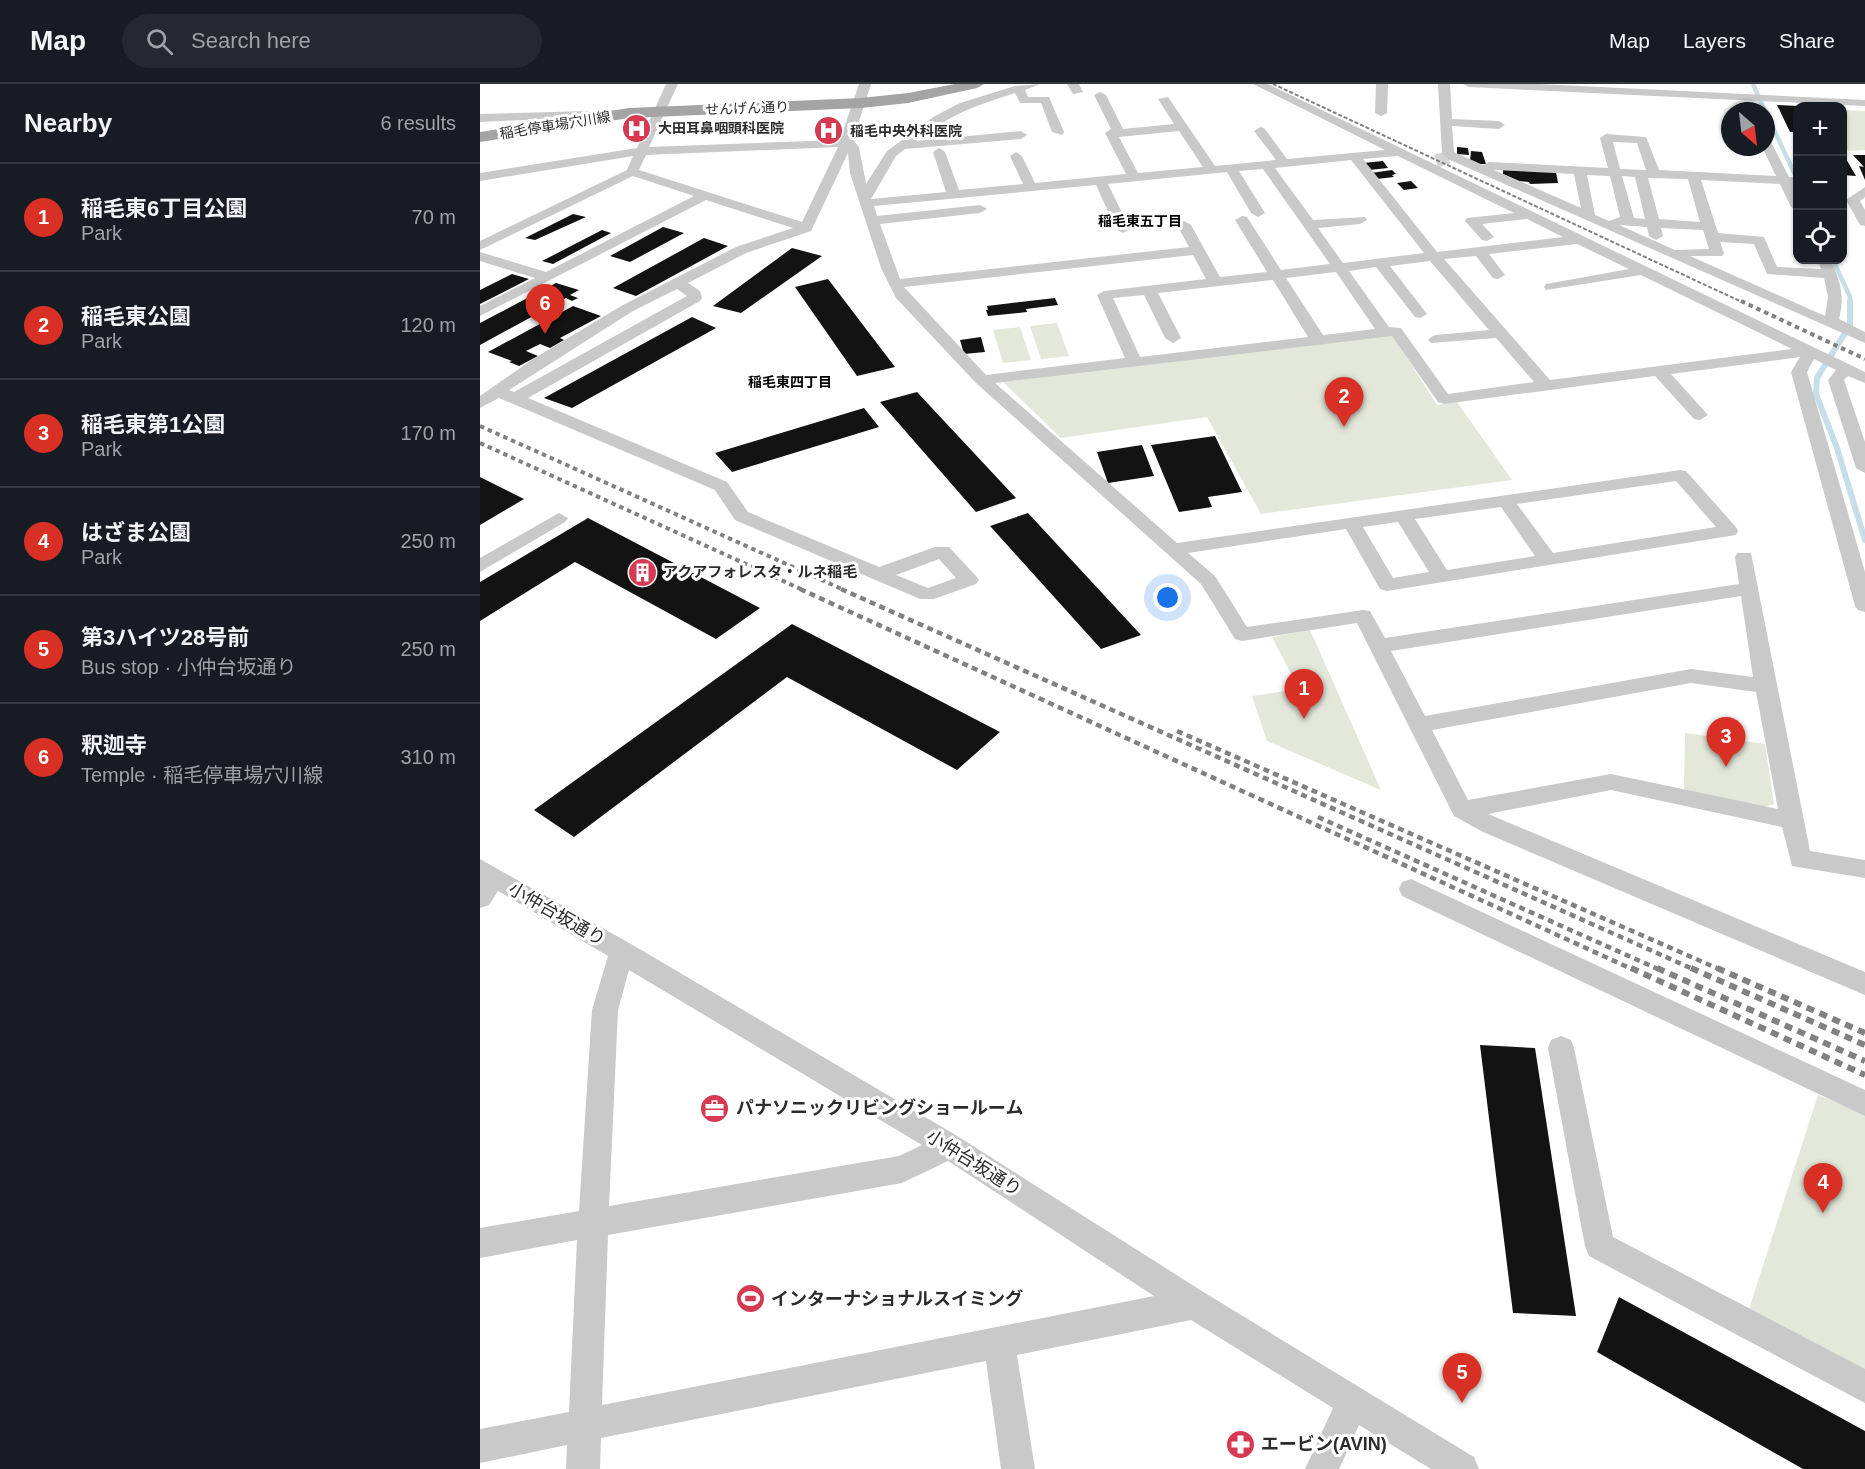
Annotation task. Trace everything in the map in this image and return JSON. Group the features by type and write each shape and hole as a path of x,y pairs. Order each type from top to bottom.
{"main road":[{"name":"せんげん通り","path":"629,113 861,103 908,98 977,84"},
{"name":"稲毛停車場穴川線","path":"480,137 629,113"}],"street":[{"path":"480,246 632,172 644,151 672,84"},
{"path":"480,403 539,362 608,320 676,283 741,250 806,228 861,103 865,84"},
{"path":"866,200 891,154 939,118 964,105 1034,84"},
{"path":"1259,84 1401,152 1441,160 1476,165 1792,181"},
{"path":"1381,113 1382,84"},
{"path":"1441,160 1448,153 1444,84"},
{"path":"1469,84 1652,88 1742,97 1865,103"},
{"path":"1809,84 1822,101"},
{"path":"1019,88 1024,101"},
{"path":"1100,95 1119,133"},
{"path":"1742,97 1744,102"},
{"path":"1015,111 1014,104 1045,99 1058,132"},
{"path":"1164,99 1211,170"},
{"name":"せんげん通り","path":"480,118 629,113"},
{"path":"1446,122 1499,125"},
{"path":"1134,178 1111,133 1182,127"},
{"path":"1260,131 1284,163"},
{"path":"900,146 1021,135"},
{"path":"1628,222 1617,172 1606,138 1642,140 1653,223 1664,250"},
{"path":"480,177 644,151 845,141 854,147 856,173 894,284 901,295 982,380 1208,580 1242,634 1363,616 1462,810 1491,826 1865,984"},
{"path":"939,152 954,195"},
{"path":"866,200 954,195 1401,152"},
{"path":"1016,156 1031,187"},
{"path":"1775,156 1792,181"},
{"path":"1355,157 1434,257 1546,386"},
{"path":"1441,160 1531,215 1644,268 1865,378"},
{"path":"1266,165 1337,268 1385,332"},
{"path":"1476,165 1859,335 1840,365 1836,380 1865,468"},
{"path":"1231,168 1258,213"},
{"path":"1580,170 1594,218"},
{"path":"632,172 806,228"},
{"path":"1664,250 1717,254 1693,176"},
{"path":"1100,181 1123,229"},
{"path":"1861,187 1853,200 1865,222"},
{"path":"480,312 704,196"},
{"path":"873,221 980,209"},
{"path":"1487,237 1469,217 1531,215"},
{"path":"1594,218 1653,223 1759,240 1772,271 1830,274"},
{"path":"1847,218 1865,222"},
{"path":"1242,220 1318,340"},
{"path":"1307,225 1360,220"},
{"path":"1184,225 1215,282"},
{"path":"894,284 1148,276 1215,282 1582,239"},
{"path":"1134,362 1104,295 1148,276 1198,250"},
{"path":"1480,252 1498,275"},
{"path":"480,256 547,277"},
{"path":"1380,263 1420,314"},
{"path":"1825,264 1836,291 1836,306 1831,321"},
{"path":"1551,286 1625,275 1644,268"},
{"path":"1148,276 1173,338"},
{"path":"516,398 695,298 693,291 676,283"},
{"path":"982,380 1396,331 1444,399 1810,351"},
{"path":"1436,340 1499,333"},
{"path":"1810,351 1799,372 1865,606"},
{"path":"1659,371 1700,415"},
{"path":"497,391 721,486 741,516 879,574"},
{"path":"1174,549 1680,475 1729,531 1387,585 1352,523"},
{"path":"1506,501 1548,560"},
{"path":"1404,516 1441,576"},
{"path":"480,566 559,518"},
{"path":"1744,557 1765,686 1790,820 1800,859 1865,869"},
{"path":"1379,646 1749,589"},
{"path":"1420,725 1691,676 1765,686"},
{"path":"1462,810 1611,782 1790,820"},
{"name":"小仲台坂通り","path":"485,881 621,951 949,1146 1352,1404 1462,1469"},
{"path":"1411,889 1865,1103"},
{"path":"583,1469 605,1010 621,951"},
{"path":"1561,1048 1600,1246 1865,1387"},
{"path":"480,1243 902,1169 949,1146"},
{"path":"480,1446 586,1423 1194,1304"},
{"path":"999,1341 1018,1469"},
{"path":"1322,1469 1352,1404"}],"shaded area":[{"path":"1847,110 1865,111 1865,150 1848,151"},
{"path":"1057,323 1069,356 1041,359 1030,326"},
{"path":"1020,327 1031,360 1003,363 993,330"},
{"path":"1392,334 1437,405 1457,402 1512,480 1261,514 1207,417 1061,438 1003,382"},
{"path":"1310,630 1381,790 1267,741 1252,696 1299,689 1272,637"},
{"path":"1685,733 1765,744 1774,804 1765,807 1684,790"},
{"path":"1818,1095 1865,1114 1865,1372 1748,1312"}],"building":[{"path":"1777,105 1793,106 1793,132 1790,132"},
{"path":"1457,147 1468,148 1469,155 1457,154"},
{"path":"1471,151 1482,152 1486,164 1476,164 1470,161"},
{"path":"1853,155 1865,155 1865,180 1859,166 1864,167"},
{"path":"1383,161 1388,168 1369,170 1363,163"},
{"path":"1847,161 1856,176 1847,175"},
{"path":"1503,168 1556,172 1558,183 1530,184 1519,181 1503,174"},
{"path":"1392,170 1396,174 1392,175 1394,177 1377,179 1371,173"},
{"path":"1411,181 1418,188 1404,190 1397,183"},
{"path":"573,214 586,217 535,240 525,238"},
{"path":"663,227 684,233 630,262 610,256"},
{"path":"602,230 611,233 553,264 542,261"},
{"path":"704,238 728,246 636,296 613,288"},
{"path":"792,248 822,256 741,313 713,306"},
{"path":"512,274 529,279 480,304 480,290"},
{"path":"828,279 895,367 857,376 795,287"},
{"path":"556,283 579,290 570,295 578,298 572,301 566,298 480,345 480,323"},
{"path":"1055,298 1058,305 1026,309 1027,312 988,316 986,310 988,310 987,306"},
{"path":"573,306 601,316 560,338 564,340 550,348 540,344 526,351 538,356 519,366 488,352"},
{"path":"692,317 716,328 572,408 544,398"},
{"path":"981,337 985,352 964,354 960,340"},
{"path":"917,392 1016,498 976,512 880,402"},
{"path":"864,408 879,427 732,472 715,453"},
{"path":"1215,436 1242,492 1208,497 1212,507 1179,512 1151,445"},
{"path":"1142,445 1154,476 1108,483 1097,452"},
{"path":"480,477 524,499 480,525"},
{"path":"1028,513 1141,635 1101,649 990,526"},
{"name":"アクアフォレスタ・ルネ稲毛","path":"588,518 760,608 716,639 575,562 480,621 480,582"},
{"path":"792,624 1000,732 957,770 787,677 574,837 534,810"},
{"path":"1480,1045 1535,1048 1576,1316 1513,1313"},
{"path":"1619,1297 1865,1431 1865,1469 1803,1469 1597,1352"}],"waterway":[{"path":"1753,84 1761,102"},
{"path":"1775,132 1793,170"},
{"path":"1835,264 1850,297 1850,325 1817,378 1816,394 1837,448 1865,540"}],"tunnel":[{"path":"1436,161 1449,157"}],"railway":[{"path":"1273,84 1744,303"},
{"path":"1741,301 1865,359"},
{"path":"480,426 844,590"},
{"path":"480,443 803,590"},
{"path":"800,589 1634,970"},
{"path":"841,589 1695,970"},
{"path":"1177,731 1721,970"},
{"path":"1318,817 1660,970"},
{"path":"1631,968 1865,1075"},
{"path":"1657,968 1865,1061"},
{"path":"1691,968 1865,1045"},
{"path":"1717,968 1865,1033"}],"place":[{"name":"大田耳鼻咽頭科医院","path":"637,128"},
{"name":"稲毛中央外科医院","path":"829,131"},
{"name":"釈迦寺","path":"545,334"},
{"name":"稲毛東公園","path":"1344,427"},
{"name":"アクアフォレスタ・ルネ稲毛","path":"642,572"},
{"name":"稲毛東6丁目公園","path":"1304,719"},
{"name":"稲毛東第1公園","path":"1726,767"},
{"name":"パナソニックリビングショールーム","path":"715,1108"},
{"name":"はざま公園","path":"1823,1213"},
{"name":"インターナショナルスイミング","path":"750,1299"},
{"name":"第3ハイツ28号前","path":"1462,1403"},
{"name":"エービン(AVIN)","path":"1240,1444"}],"district":[{"name":"稲毛東五丁目","path":"1140,221"},
{"name":"稲毛東四丁目","path":"790,382"}]}
